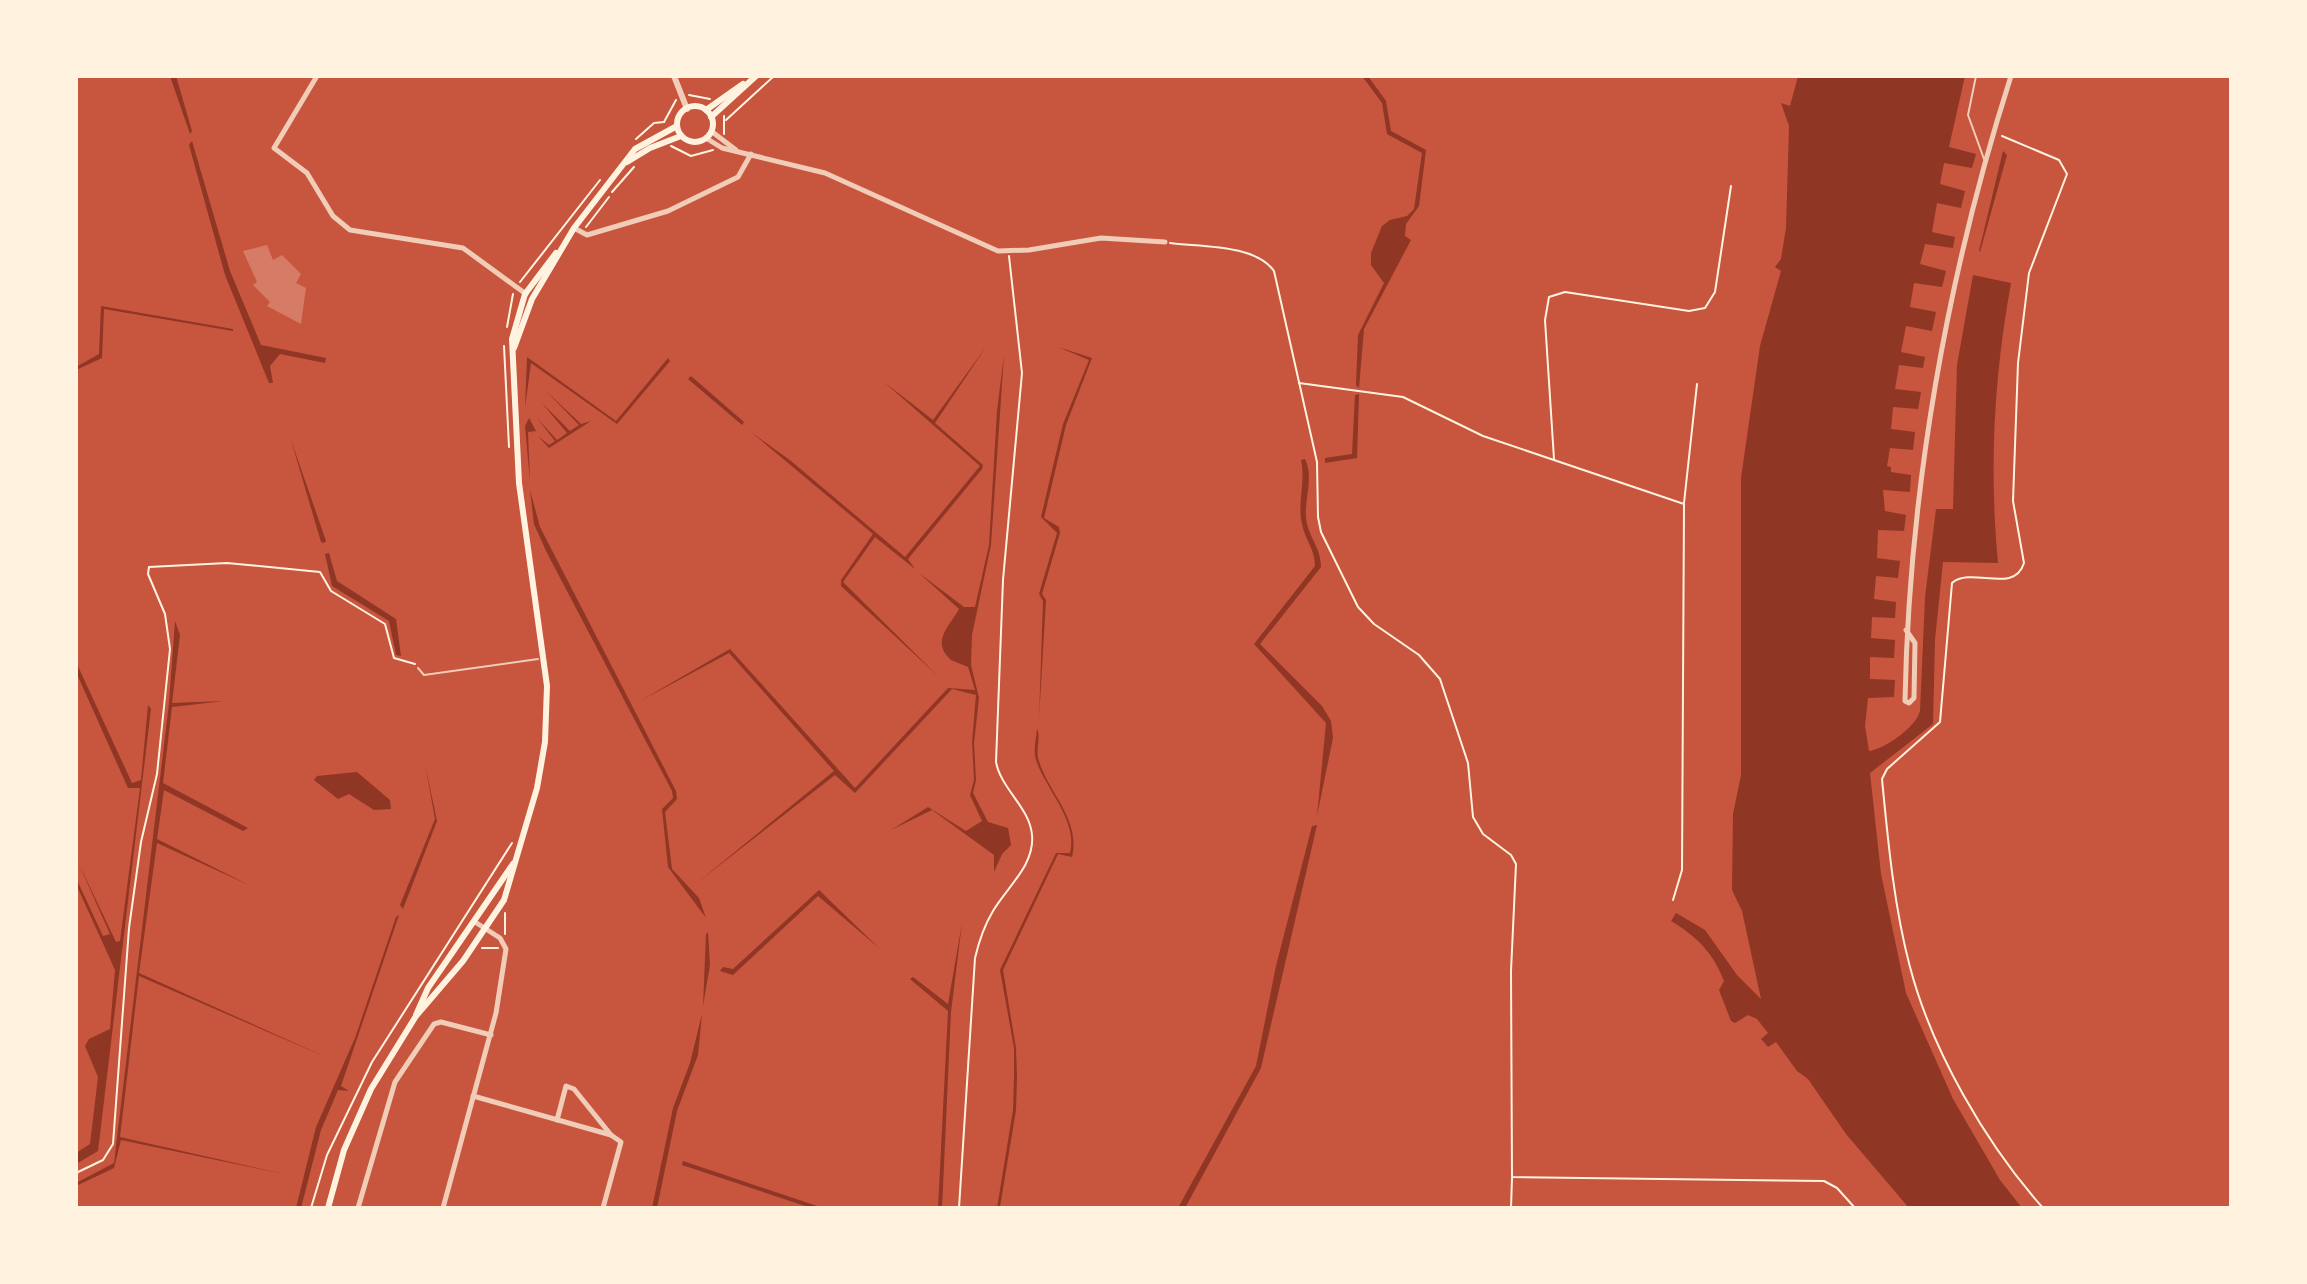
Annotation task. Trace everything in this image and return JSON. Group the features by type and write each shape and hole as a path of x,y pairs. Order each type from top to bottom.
{"main road":[{"path":"681,136 677,126 680,114 687,109 706,110 756,76"},
{"path":"626,162 667,140 681,136 695,142 709,135 711,117 747,83"},
{"path":"706,110 711,117"},
{"path":"328,1208 338,1167 361,1109 416,1016 486,928 508,892 537,788 545,742 547,686 519,483 514,329 525,294 536,275 635,149 677,126"},
{"path":"514,348 532,299 556,253"},
{"path":"416,1016 422,996 515,861"}],"street":[{"path":"317,76 274,148 307,173 338,222 360,234 463,248 532,299"},
{"path":"674,76 687,109"},
{"path":"1906,630 1913,635 1915,643 1914,698 1911,703 1905,701 1906,630 1933,408 1950,313 1985,163 2011,76"},
{"path":"709,135 722,139 737,151"},
{"path":"709,135 717,146 825,173 985,247 1008,253 1101,238 1165,242"},
{"path":"574,228 587,235 682,204 738,177 751,154"},
{"path":"443,1208 491,1035 506,949 505,943 475,922"},
{"path":"358,1208 395,1082 434,1024 441,1022 491,1035"},
{"path":"557,1120 566,1086 574,1089 611,1135 621,1142 603,1208"},
{"path":"473,1096 611,1135"}],"lane":[{"path":"1976,76 1968,115 1985,163"},
{"path":"418,668 424,675 538,659"}],"path":[{"path":"722,139 725,120 774,76"},
{"path":"664,132 668,109 683,97"},
{"path":"1993,133 2059,160 2067,174 2029,273 2018,363 2013,501 2024,563 2020,573 2012,578 1961,577 1952,583 1940,722 1887,769 1882,779 1904,941 1919,996 1989,1138 2043,1208"},
{"path":"667,140 675,150 691,156 705,154 717,146"},
{"path":"582,233 643,159"},
{"path":"1554,460 1556,444 1549,410 1545,320 1549,297 1560,292 1689,311 1705,308 1715,292 1731,186"},
{"path":"557,238 567,222"},
{"path":"1165,242 1248,254 1270,265 1283,303 1317,462 1319,523 1347,591 1365,617 1419,655 1440,679 1468,763 1473,817 1483,834 1511,855 1516,864 1511,971 1511,1208"},
{"path":"959,1208 975,958 984,928 1026,865 1032,845 1030,825 1006,787 996,762 1003,580 1022,373 1008,253"},
{"path":"529,270 536,275"},
{"path":"1298,383 1403,397 1467,430 1684,504"},
{"path":"1673,900 1682,870 1684,504 1697,384"},
{"path":"76,1173 103,1160 113,1144 129,928 141,842 157,774 170,649 165,614 148,574 149,567 227,563 320,572 331,591 387,626 394,659 418,668"},
{"path":"311,1208 327,1155 372,1062 514,838"},
{"path":"1512,1177 1824,1181 1837,1188 1855,1208"}],"shaded area":[{"path":"170,76 176,76 192,131 190,134"},
{"path":"1362,76 1368,76 1386,101 1391,131 1426,150 1419,206 1406,224 1405,236 1411,240 1364,329 1359,388 1356,385 1358,335 1384,283 1371,265 1371,253 1382,226 1390,220 1407,216 1414,209 1422,153 1387,134 1382,103"},
{"path":"1798,76 1965,76 1949,147 1976,154 1972,168 1944,163 1940,184 1965,191 1961,208 1937,203 1932,232 1955,237 1953,248 1925,244 1920,264 1946,271 1942,287 1914,283 1910,307 1936,312 1932,331 1906,326 1901,352 1925,357 1923,368 1899,365 1895,389 1921,392 1918,409 1893,407 1891,429 1915,432 1913,450 1890,448 1887,466 1891,467 1891,472 1911,475 1910,492 1883,490 1885,511 1906,515 1904,531 1878,530 1877,558 1900,561 1898,578 1876,576 1874,599 1896,602 1895,618 1872,617 1871,638 1895,640 1894,658 1870,657 1870,679 1895,680 1894,697 1868,698 1865,726 1869,751 1899,736 1913,724 1920,711 1925,597 1936,509 1953,509 1957,365 1973,275 2011,283 1995,422 1994,492 1998,563 1943,562 1935,640 1933,724 1870,773 1881,874 1906,993 1953,1099 2000,1180 2022,1208 1909,1208 1846,1134 1808,1079 1797,1071 1776,1042 1768,1047 1761,1039 1768,1033 1757,1019 1748,1015 1735,1023 1731,1021 1719,990 1724,981 1715,962 1696,939 1671,921 1676,913 1705,930 1737,975 1761,999 1742,911 1732,890 1733,814 1741,775 1741,478 1760,346 1781,271 1775,267 1781,259 1786,228 1789,126 1781,103 1790,106"},
{"path":"192,141 230,271 261,345 326,358 325,363 280,354 270,366 273,383 269,383 225,275 189,145"},
{"path":"2003,151 2007,155 1980,252 1979,251"},
{"path":"101,306 233,331 104,309 102,358 76,370 76,367 99,354"},
{"path":"986,347 935,423 983,465 982,469 908,559 915,569 875,537 843,582 939,677 841,586 841,580 873,534 751,432 791,461 905,557 980,466 884,382 933,420"},
{"path":"1058,347 1092,358 1066,425 1044,518 1059,527 1060,533 1042,594 1046,600 1039,719 1043,601 1039,594 1057,533 1041,517 1063,424 1089,360"},
{"path":"1004,355 991,545 972,635 971,665 979,698 974,743 976,780 973,793 988,822 1008,828 1011,845 1002,854 994,872 994,855 932,810 891,830 928,807 966,831 982,821 970,795 974,780 972,742 976,695 952,689 855,793 835,775 698,882 834,771 729,653 640,701 730,649 855,788 948,688 975,690 968,667 951,660 942,646 944,634 959,609 919,573 964,607 975,607 989,545 997,411"},
{"path":"527,357 616,421 668,358 670,361 617,424 531,363 525,408"},
{"path":"691,376 744,422 742,425 688,379"},
{"path":"546,391 581,424 591,421 549,448 538,436 549,445 555,441 537,418 557,440 567,433 542,403 570,431 579,425"},
{"path":"1359,394 1357,458 1325,463 1325,458 1352,454 1355,395"},
{"path":"529,418 536,431 528,432 530,482 525,426"},
{"path":"291,440 326,541 324,543 321,542"},
{"path":"1305,459 1309,475 1307,524 1321,567 1260,644 1322,706 1331,721 1333,738 1317,816 1326,723 1254,644 1315,566 1301,516 1301,460"},
{"path":"530,490 540,527 676,791 677,799 665,812 672,869 699,898 706,918 668,867 662,809 673,798 672,791 547,553 534,524"},
{"path":"329,553 337,581 396,619 401,656 396,655 389,621 332,586 325,554"},
{"path":"175,621 180,635 172,703 224,701 172,707 163,783 248,828 243,831 164,790 157,839 251,886 157,843 139,973 328,1058 139,976 120,1137 288,1175 121,1140 114,1168 76,1186 76,1183 114,1163 169,703"},
{"path":"76,662 132,783 141,780 148,705 151,709 98,1151 76,1164 76,1153 90,1144 98,1077 85,1046 89,1039 110,1029 115,970 76,884 76,878 103,936 110,934 78,862 116,942 120,941 140,788 128,788 76,672"},
{"path":"1037,729 1038,758 1042,770 1072,830 1072,857 1058,854 1003,970 1016,1048 1017,1077 1016,1110 1000,1207 997,1208 1013,1110 1014,1077 1014,1048 1000,970 1056,853 1070,853 1071,841 1065,817 1036,760"},
{"path":"425,764 437,821 403,909 400,905 435,819"},
{"path":"357,772 390,800 391,809 374,810 349,794 338,799 314,780 317,776"},
{"path":"1317,825 1261,1068 1185,1208 1178,1208 1256,1066 1276,966 1312,826"},
{"path":"819,890 880,949 818,896 733,975 720,971 723,967 733,969"},
{"path":"399,915 341,1086 349,1091 338,1090 321,1130 301,1208 296,1208 316,1127 355,1038"},
{"path":"962,923 951,1012 942,1208 938,1208 948,1011 910,979 913,977 948,1004"},
{"path":"708,932 710,965 703,1006 706,934"},
{"path":"702,1014 698,1055 677,1111 657,1208 652,1208 673,1108 690,1063"},
{"path":"683,1161 823,1208 811,1208 682,1165"}],"building":[{"path":"267,245 273,260 282,255 301,274 296,283 306,288 301,324 267,306 270,302 253,285 257,282 243,251"}]}
